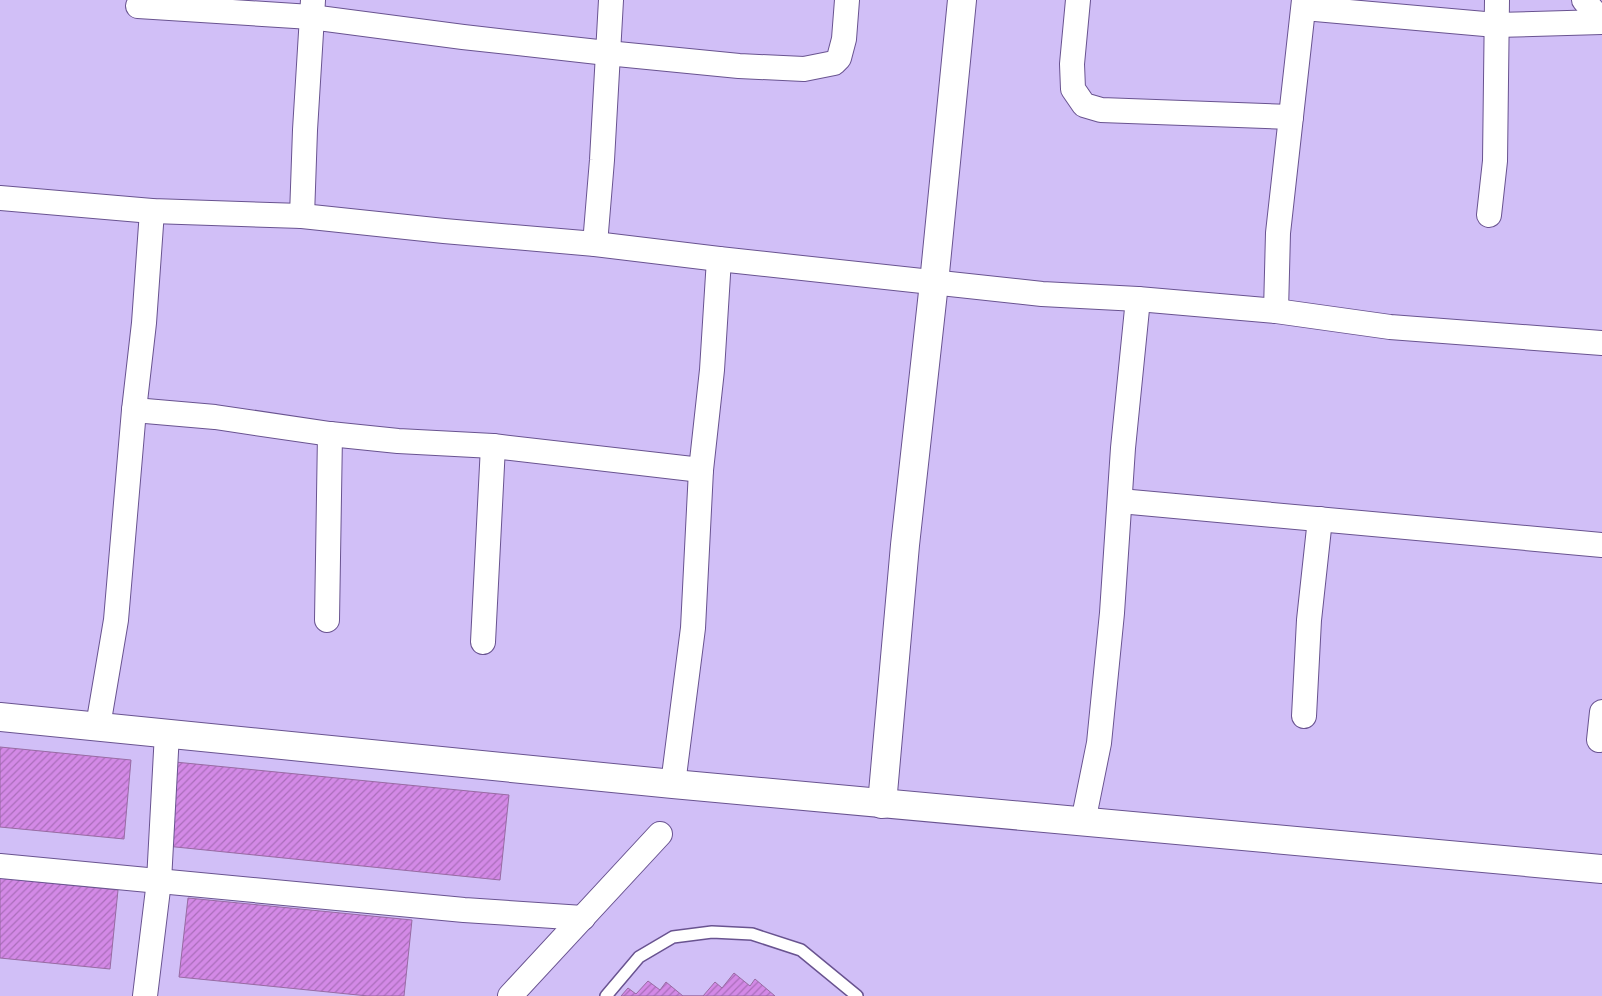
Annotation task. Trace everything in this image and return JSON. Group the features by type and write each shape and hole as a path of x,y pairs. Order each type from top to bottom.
{"street":[{"path":"595,244 611,0"},
{"path":"138,6 312,9 463,37 739,66 804,69 826,66 834,63 839,58 843,47 847,0"},
{"path":"882,804 905,545 962,0"},
{"path":"1078,0 1072,64 1073,90 1084,104 1101,110 1291,117"},
{"path":"1489,215 1495,161 1497,0"},
{"path":"1584,0 1602,22"},
{"path":"1276,311 1278,232 1304,4 1496,25 1602,22"},
{"path":"302,216 304,130 312,9"},
{"path":"0,198 152,211 302,216 595,244 1042,294 1138,299 1276,311 1390,327 1602,343"},
{"path":"98,726 116,620 134,410 144,323 152,211"},
{"path":"673,784 693,628 701,470 712,370 719,259"},
{"path":"1083,822 1099,743 1112,613 1123,448 1138,299"},
{"path":"134,410 215,416 330,434 398,441 493,446 701,470"},
{"path":"327,620 330,434"},
{"path":"483,642 493,446"},
{"path":"1120,501 1602,545"},
{"path":"1304,716 1309,620 1320,519"},
{"path":"1599,740 1602,712"},
{"path":"0,717 882,804 1602,869"},
{"path":"145,996 159,881 168,733"},
{"path":"510,996 660,834"},
{"path":"0,866 445,908 583,918"}],"lane":[{"path":"606,996 640,957 673,937 712,932 752,934 801,950 857,996"}],"building":[{"path":"0,747 131,760 124,839 0,827"},
{"path":"175,762 509,795 500,880 166,846"},
{"path":"0,878 118,890 110,969 0,958"},
{"path":"188,898 412,920 404,996 368,996 179,977"},
{"path":"734,973 750,986 755,979 775,996 703,996 715,982 722,988"},
{"path":"648,981 660,990 666,982 683,996 621,996 628,988 636,994"}]}
